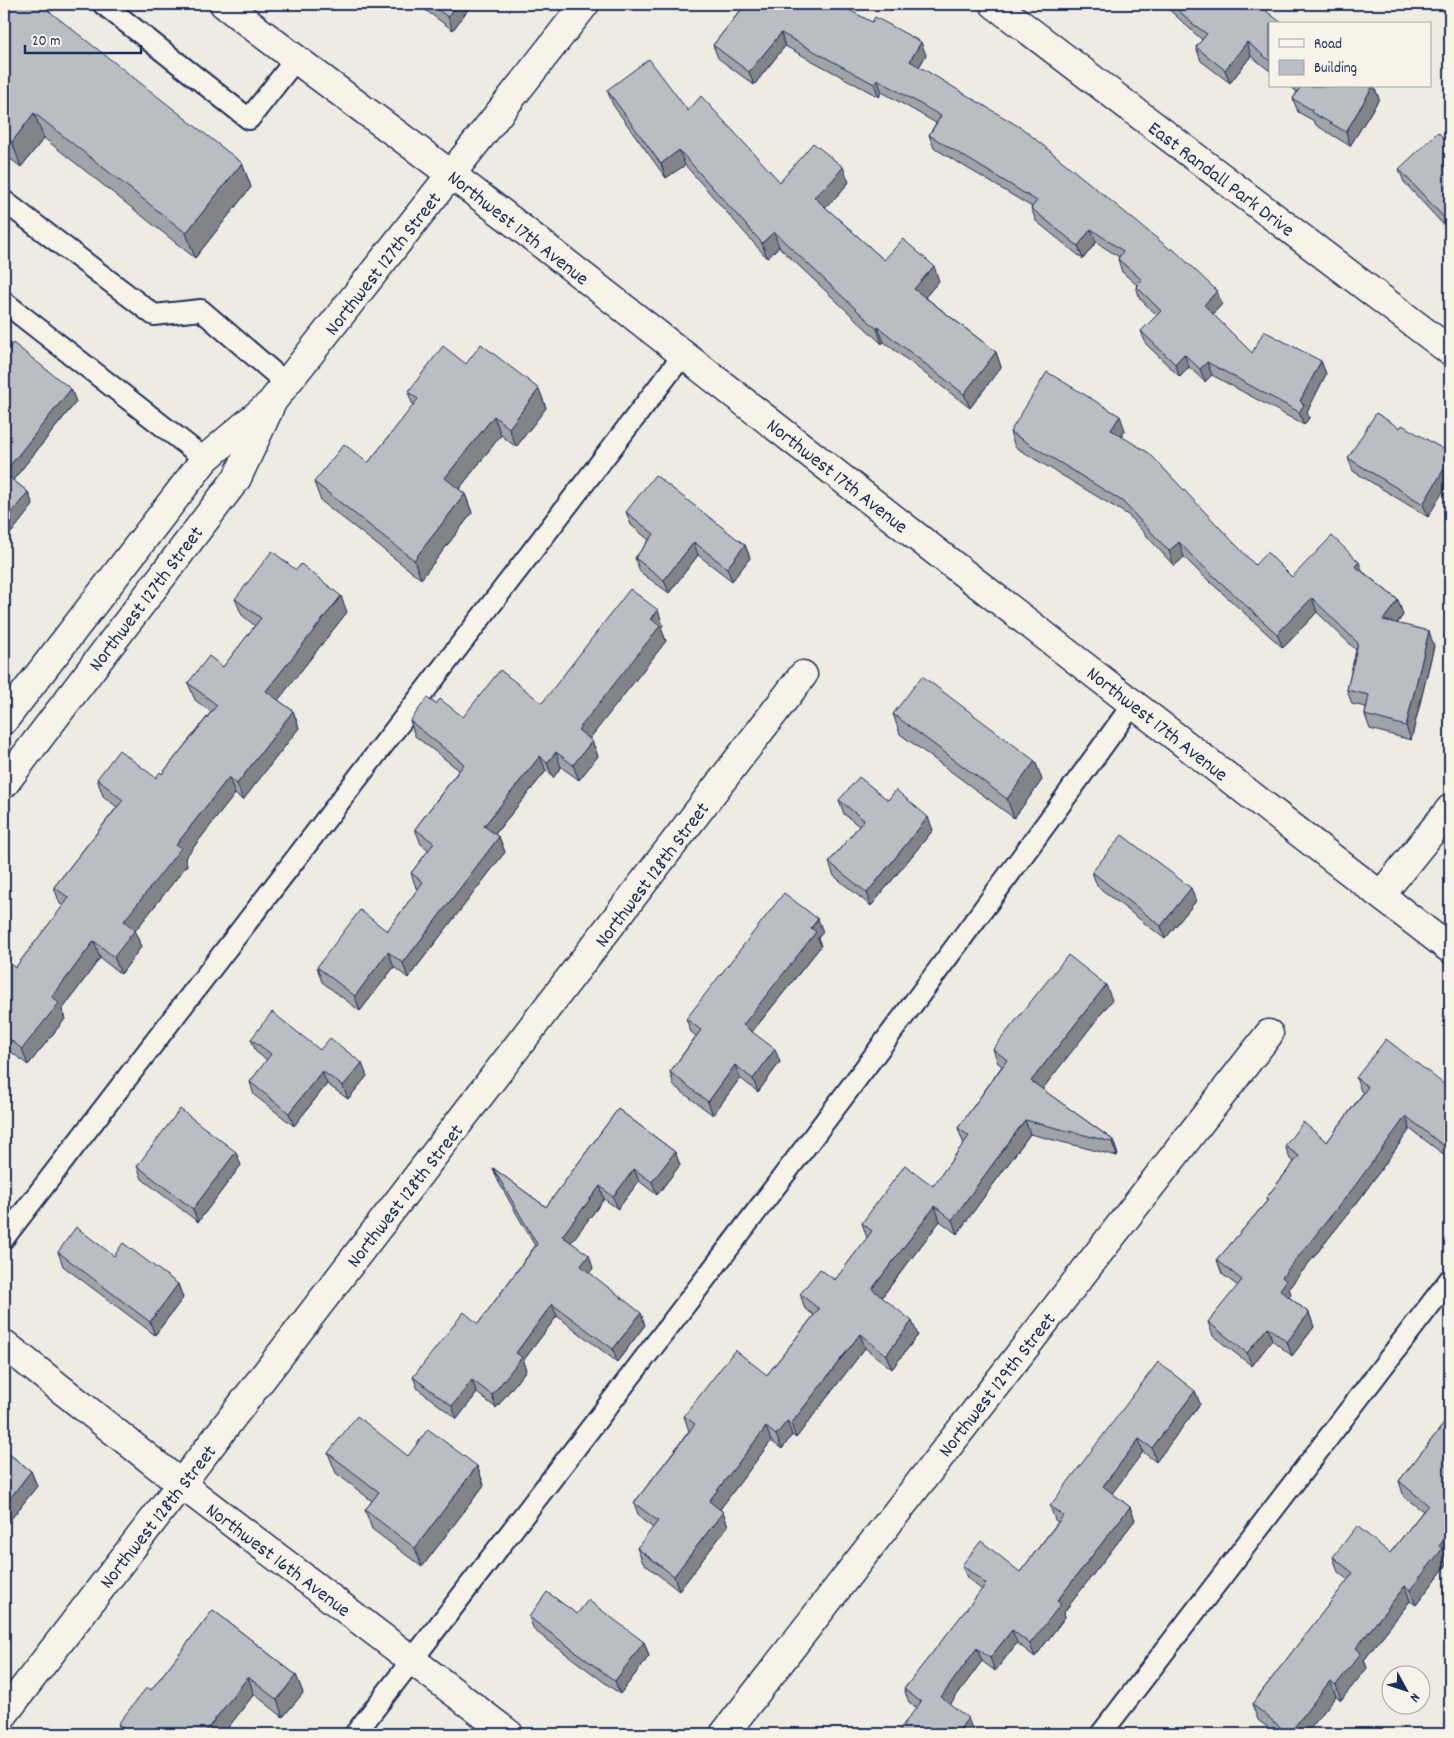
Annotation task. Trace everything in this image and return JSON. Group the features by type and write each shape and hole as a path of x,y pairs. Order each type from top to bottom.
{"street":[{"name":"Northwest 17th Avenue","path":"224,4 295,60 452,174 1450,949"},
{"name":"Northwest 127th Street","path":"4,720 205,459 279,393 585,4"},
{"name":"East Randall Park Drive","path":"994,4 1450,351"},
{"name":"Northwest 127th Street","path":"4,784 237,478 279,393"},
{"name":"Northwest 128th Street","path":"4,1714 803,675"},
{"path":"1381,895 1450,809"},
{"name":"Northwest 129th Street","path":"724,1734 1268,1034"},
{"name":"Northwest 16th Avenue","path":"4,1344 181,1484 509,1734"}],"lane":[{"path":"103,4 249,118 295,60"},
{"path":"4,201 154,315 201,310 279,393"},
{"path":"4,302 205,459"},
{"path":"4,1238 683,355"},
{"path":"355,1734 726,1253 989,904 1133,704"},
{"path":"1101,1734 1450,1279"}],"building":[{"path":"4,4 40,4 242,163 186,233 34,113 12,142 4,135"},
{"path":"430,4 458,4 448,17"},
{"path":"746,4 838,4 872,22 875,17 921,42 910,61 1023,129 1171,250 1172,248 1217,291 1204,305 1252,353 1264,331 1321,361 1300,401 1304,405 1299,412 1207,362 1200,369 1184,354 1175,364 1141,331 1161,311 1136,286 1142,280 1118,259 1123,251 1091,229 1078,246 1031,208 1037,201 929,135 941,116 877,79 874,84 781,33 749,72 713,45"},
{"path":"1172,4 1257,4 1280,22 1269,22 1269,60 1247,42 1225,70 1196,47 1207,34 1193,24"},
{"path":"649,59 688,111 701,96 780,182 813,143 843,167 832,181 814,197 884,260 903,239 934,266 914,289 996,352 964,394 878,327 877,329 774,232 762,243 679,150 661,164 607,90"},
{"path":"1300,88 1372,88 1346,132 1311,112 1312,110 1293,99"},
{"path":"1438,132 1450,145 1450,224 1399,169"},
{"path":"13,343 71,389 4,473 4,355"},
{"path":"481,344 539,389 509,428 494,416 445,478 465,494 414,560 314,482 344,444 368,463 418,399 408,392 443,346 466,364"},
{"path":"1047,372 1120,416 1111,430 1149,453 1255,565 1267,552 1292,577 1332,536 1359,562 1355,566 1398,600 1383,620 1429,631 1406,726 1365,715 1369,695 1347,690 1358,643 1312,598 1277,634 1179,542 1169,551 1122,501 1010,432"},
{"path":"1376,413 1400,428 1402,425 1450,453 1450,459 1423,504 1348,458"},
{"path":"4,473 28,492 6,520 4,518"},
{"path":"655,475 745,545 727,568 694,542 664,580 635,558 654,534 626,512"},
{"path":"272,551 296,570 301,564 341,596 266,691 293,711 237,784 229,777 176,845 181,848 124,921 135,930 114,957 94,941 52,997 59,1003 22,1049 4,1035 4,959 15,968 69,898 54,887 123,800 97,779 119,750 156,778 160,772 162,774 217,705 188,683 209,656 223,667 261,618 235,599"},
{"path":"630,589 658,610 651,619 660,626 578,730 592,741 573,765 556,752 547,763 540,756 484,826 499,837 403,963 388,952 355,996 317,967 360,910 387,931 423,882 411,873 434,843 415,829 464,764 410,721 427,698 436,704 440,699 463,717 500,670 542,703"},
{"path":"922,676 1035,761 1007,799 893,714"},
{"path":"859,777 888,800 896,790 928,817 867,893 829,862 864,820 839,800"},
{"path":"1122,835 1191,888 1161,926 1092,872"},
{"path":"784,893 818,919 811,928 816,932 743,1025 775,1049 753,1079 735,1065 708,1102 670,1072 701,1030 686,1019"},
{"path":"1068,955 1106,985 1031,1081 1113,1140 1112,1142 1025,1120 952,1220 935,1206 872,1289 912,1321 886,1355 860,1334 791,1424 787,1421 776,1435 766,1427 709,1501 723,1512 674,1576 637,1548 658,1521 634,1503 695,1424 684,1416 735,1350 767,1375 819,1309 800,1294 820,1269 835,1280 872,1231 862,1223 905,1165 933,1186 969,1136 958,1128 1007,1060 993,1049"},
{"path":"272,1012 320,1050 330,1038 362,1063 343,1086 322,1071 289,1113 250,1082 271,1054 251,1039"},
{"path":"1386,1039 1450,1089 1450,1140 1445,1147 1406,1116 1354,1187 1282,1277 1286,1281 1280,1290 1309,1313 1287,1342 1268,1327 1247,1353 1208,1322 1242,1280 1217,1260 1268,1200 1266,1198 1299,1156 1285,1146 1303,1122 1327,1142 1368,1087 1356,1078"},
{"path":"180,1109 236,1152 193,1209 137,1166"},
{"path":"618,1109 675,1152 652,1182 634,1169 613,1197 600,1186 562,1236 589,1255 581,1266 641,1313 613,1349 552,1304 516,1353 522,1357 492,1395 472,1380 452,1406 413,1377 464,1312 478,1324 537,1244 493,1168 546,1207"},
{"path":"76,1227 114,1256 123,1243 178,1284 150,1322 58,1252"},
{"path":"1158,1362 1195,1391 1152,1448 1139,1439 1103,1486 1130,1507 1057,1601 1061,1604 1030,1644 1012,1630 990,1658 977,1648 941,1697 968,1718 956,1734 896,1734 921,1702 904,1689 986,1584 962,1565 981,1541 1020,1572 1063,1516 1050,1506"},
{"path":"357,1416 408,1456 428,1429 477,1466 415,1548 365,1510 379,1492 328,1453"},
{"path":"1450,1416 1450,1532 1439,1546 1443,1548 1410,1590 1405,1586 1356,1648 1361,1653 1336,1685 1330,1681 1289,1734 1252,1704 1353,1573 1333,1557 1357,1526 1390,1553 1428,1505 1399,1481"},
{"path":"4,1450 31,1471 4,1506"},
{"path":"547,1592 577,1614 588,1600 644,1642 615,1681 529,1617"},
{"path":"213,1610 296,1675 277,1700 248,1677 205,1732 207,1734 130,1734 118,1724 147,1687 151,1690"},
{"path":"372,1729 378,1734 368,1734"}]}
